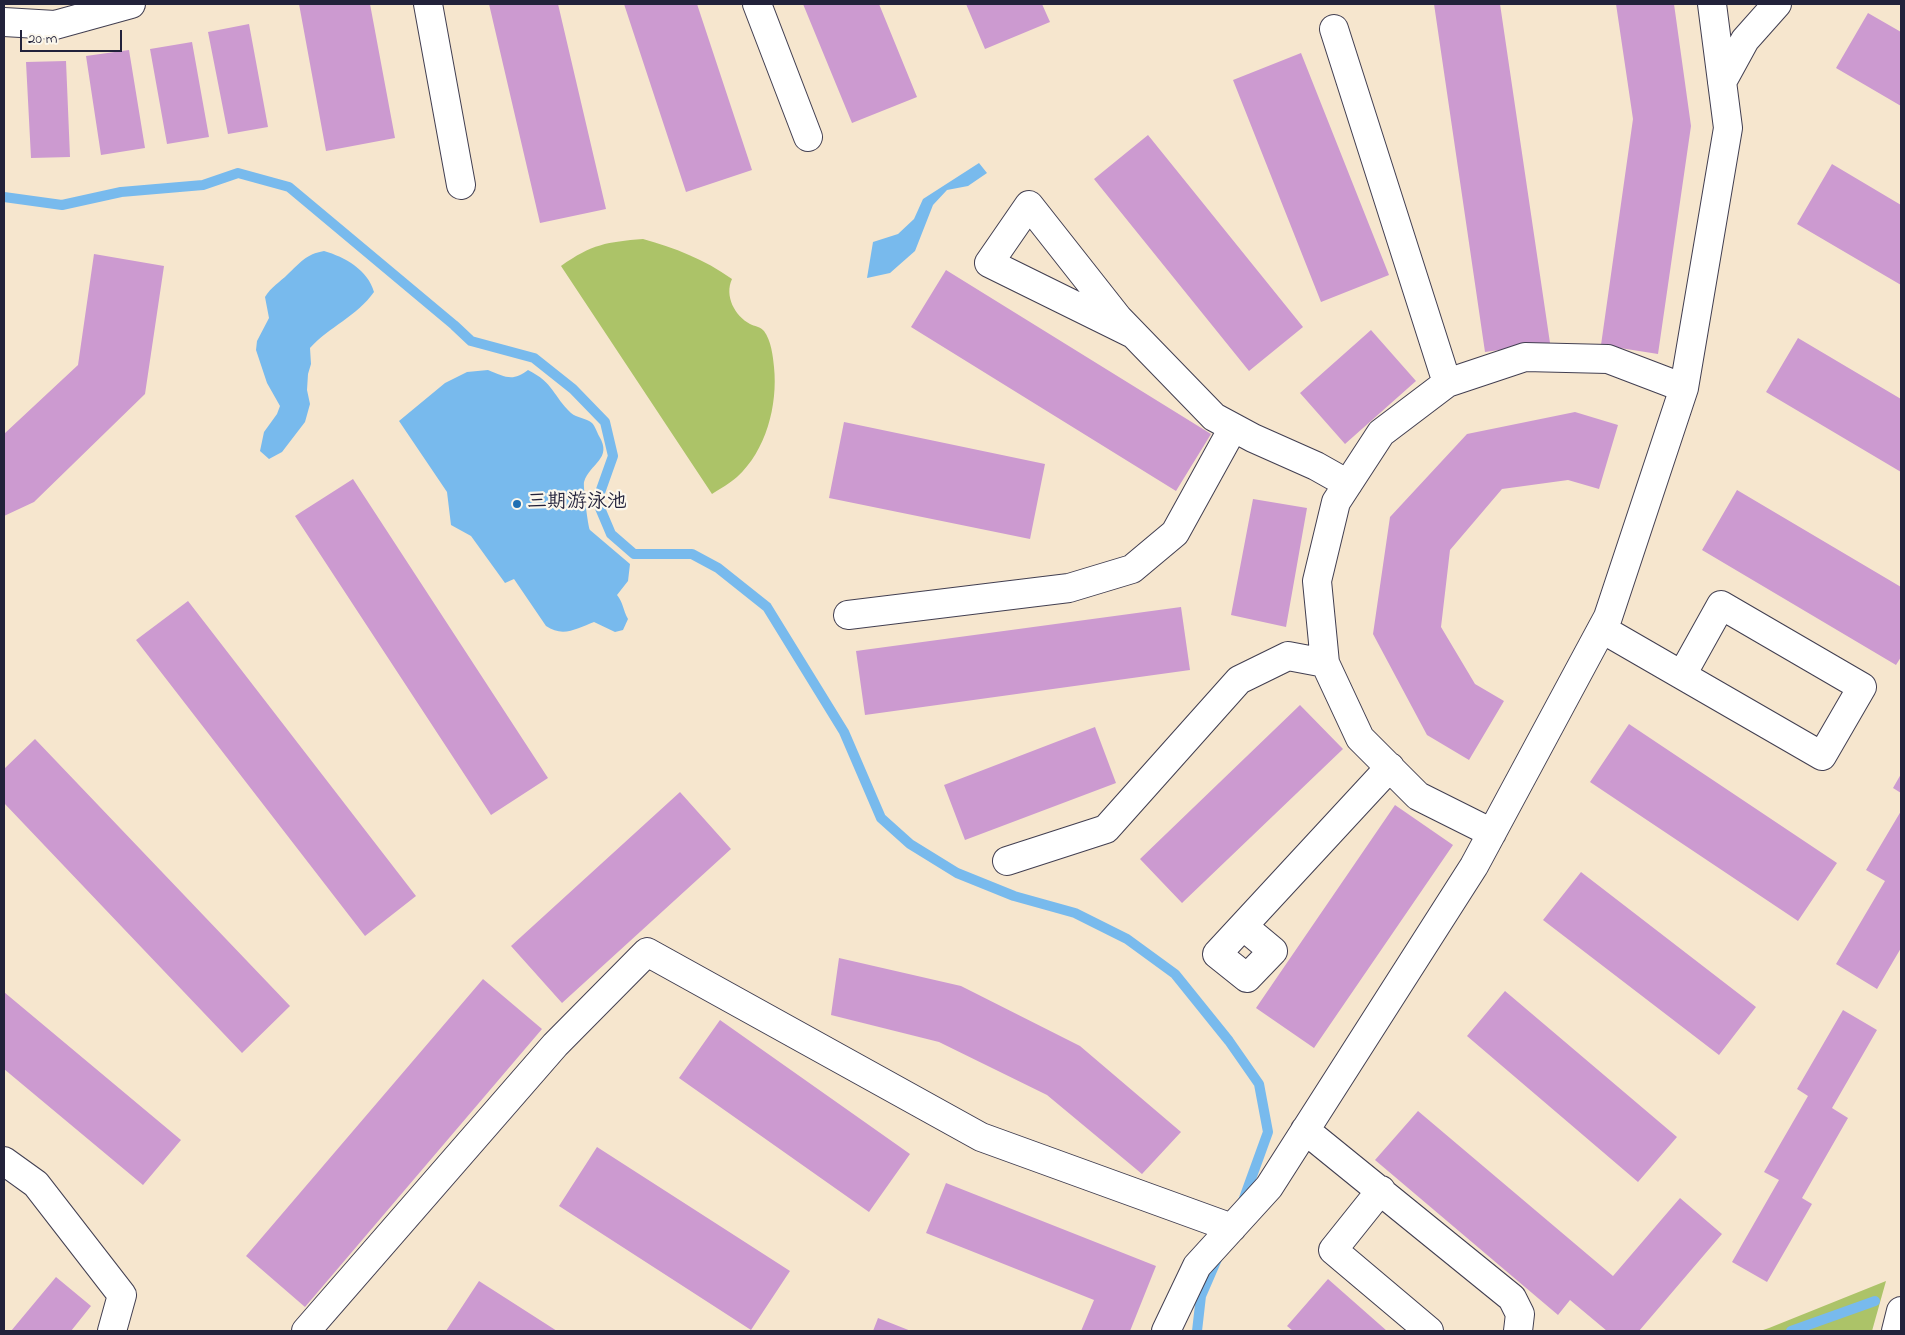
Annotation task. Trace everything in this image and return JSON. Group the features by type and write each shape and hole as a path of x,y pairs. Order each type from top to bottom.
{"street":[{"path":"4,22 55,25 131,4"},
{"path":"428,4 461,185"},
{"path":"757,4 808,137"},
{"path":"1166,1331 1197,1266 1269,1186 1474,866 1602,629 1611,608 1684,388 1728,128 1712,4"},
{"path":"1722,82 1744,40 1777,4"},
{"path":"1334,29 1447,383"},
{"path":"1133,334 989,263 1028,205 1118,318 1214,417 1233,428 1316,466 1348,484"},
{"path":"1492,833 1418,796 1360,738 1325,663 1317,581 1336,502 1381,433 1447,383 1525,357 1608,359 1684,388"},
{"path":"848,615 1070,588 1132,569 1175,533 1233,428"},
{"path":"1602,629 1822,756 1862,687 1721,606 1682,675"},
{"path":"1007,861 1106,829 1239,680 1288,656 1325,663"},
{"path":"1243,926 1390,768"},
{"path":"306,1331 555,1045 647,952 981,1137 1232,1228"},
{"path":"1305,1130 1512,1298 1520,1314 1518,1331"},
{"path":"4,1161 36,1184 122,1295 112,1331"},
{"path":"1381,1190 1333,1250 1429,1331"},
{"path":"1896,1331 1901,1311"}],"green space":[{"path":"643,239 689,255 732,279 729,292 732,305 740,316 750,324 763,330 770,343 774,367 774,397 772,412 763,441 756,454 737,477 712,494 561,266 600,245"},
{"path":"1886,1281 1872,1331 1760,1331 1769,1328"}],"water":[{"path":"979,163 987,173 968,186 947,190 933,205 915,251 890,273 867,278 873,242 898,234 914,219 923,199"},
{"path":"324,251 340,257 355,266 367,277 374,292 360,308 310,348 311,364 307,390 310,404 305,422 282,452 269,459 260,451 264,432 277,414 280,406 267,383 256,350 257,341 269,318 265,297 273,287 304,260 312,254"},
{"name":"三期游泳池","path":"488,370 499,375 513,377 523,374 528,370 548,385 571,413 590,421 595,427 603,444 603,450 602,456 584,482 587,515 590,530 630,564 628,581 617,595 621,600 628,619 623,630 615,632 594,622 570,631 552,630 546,626 514,579 505,583 471,536 451,525 447,492 399,421 445,383 467,372"}],"building":[{"path":"299,4 370,4 395,138 326,151"},
{"path":"489,4 558,4 606,209 540,223"},
{"path":"624,4 697,4 752,170 686,192"},
{"path":"803,4 879,4 917,97 852,123"},
{"path":"966,4 1042,4 1050,22 985,49"},
{"path":"1434,4 1500,4 1550,343 1485,352"},
{"path":"1616,4 1674,4 1691,126 1658,354 1601,345 1633,119"},
{"path":"1868,13 1901,32 1901,106 1836,68"},
{"path":"249,24 268,127 228,134 208,32"},
{"path":"192,42 209,137 167,144 150,49"},
{"path":"129,50 145,148 101,155 86,56"},
{"path":"1301,53 1389,275 1321,302 1233,80"},
{"path":"66,61 70,157 31,158 26,62"},
{"path":"1148,135 1303,327 1249,371 1094,179"},
{"path":"1832,164 1901,205 1901,285 1797,224"},
{"path":"94,254 164,266 145,394 34,502 4,516 4,434 78,365"},
{"path":"946,270 1211,434 1176,491 911,327"},
{"path":"1371,330 1416,381 1345,444 1300,393"},
{"path":"1798,338 1901,399 1901,472 1766,392"},
{"path":"1575,412 1618,425 1599,489 1568,480 1502,489 1450,550 1441,627 1475,684 1504,701 1469,760 1427,735 1373,634 1390,517 1467,434"},
{"path":"844,422 1045,464 1030,539 829,498"},
{"path":"353,479 548,778 491,815 295,516"},
{"path":"1737,490 1901,587 1901,657 1896,665 1702,550"},
{"path":"1253,499 1307,508 1286,627 1231,615"},
{"path":"188,601 416,896 365,936 136,640"},
{"path":"1181,607 1190,670 865,715 856,651"},
{"path":"1300,705 1343,749 1182,903 1140,859"},
{"path":"1629,724 1837,863 1798,921 1590,782"},
{"path":"1095,727 1116,783 965,840 944,785"},
{"path":"35,739 290,1006 242,1053 4,803 4,769"},
{"path":"1901,774 1901,793 1893,788"},
{"path":"680,792 731,849 562,1003 511,946"},
{"path":"1395,805 1453,845 1314,1048 1256,1008"},
{"path":"1901,811 1901,948 1877,989 1836,964 1885,881 1866,870"},
{"path":"1581,872 1756,1007 1719,1055 1543,920"},
{"path":"839,958 961,986 1080,1046 1181,1132 1142,1174 1047,1095 939,1042 831,1015"},
{"path":"483,979 542,1029 305,1307 246,1256"},
{"path":"1505,991 1677,1137 1638,1182 1467,1036"},
{"path":"4,992 181,1140 143,1185 4,1069"},
{"path":"1843,1010 1877,1030 1832,1108 1848,1118 1802,1198 1812,1204 1767,1282 1732,1262 1779,1180 1764,1172 1808,1096 1797,1089"},
{"path":"720,1020 910,1154 869,1212 679,1078"},
{"path":"1418,1111 1613,1276 1680,1198 1722,1234 1639,1331 1607,1331 1570,1300 1558,1315 1375,1160"},
{"path":"597,1147 790,1271 751,1330 559,1206"},
{"path":"946,1183 1156,1266 1130,1331 1081,1331 1094,1300 926,1233"},
{"path":"56,1277 91,1306 71,1331 11,1331"},
{"path":"1328,1279 1387,1331 1293,1331 1287,1326"},
{"path":"479,1281 557,1331 446,1331"},
{"path":"878,1318 911,1331 873,1331"}],"waterway":[{"path":"4,197 62,205 121,192 203,185 238,173 289,187 471,341 534,358 573,389 605,422 613,456 597,501 611,534 634,554 692,554 718,568 767,607 844,732 881,818 910,844 957,873 1014,896 1075,913 1127,939 1175,974 1229,1041 1259,1084 1268,1132 1243,1201"},
{"path":"1197,1331 1201,1296 1217,1259"},
{"path":"1791,1331 1875,1301"}],"place":[{"name":"三期游泳池","path":"517,504"}]}
